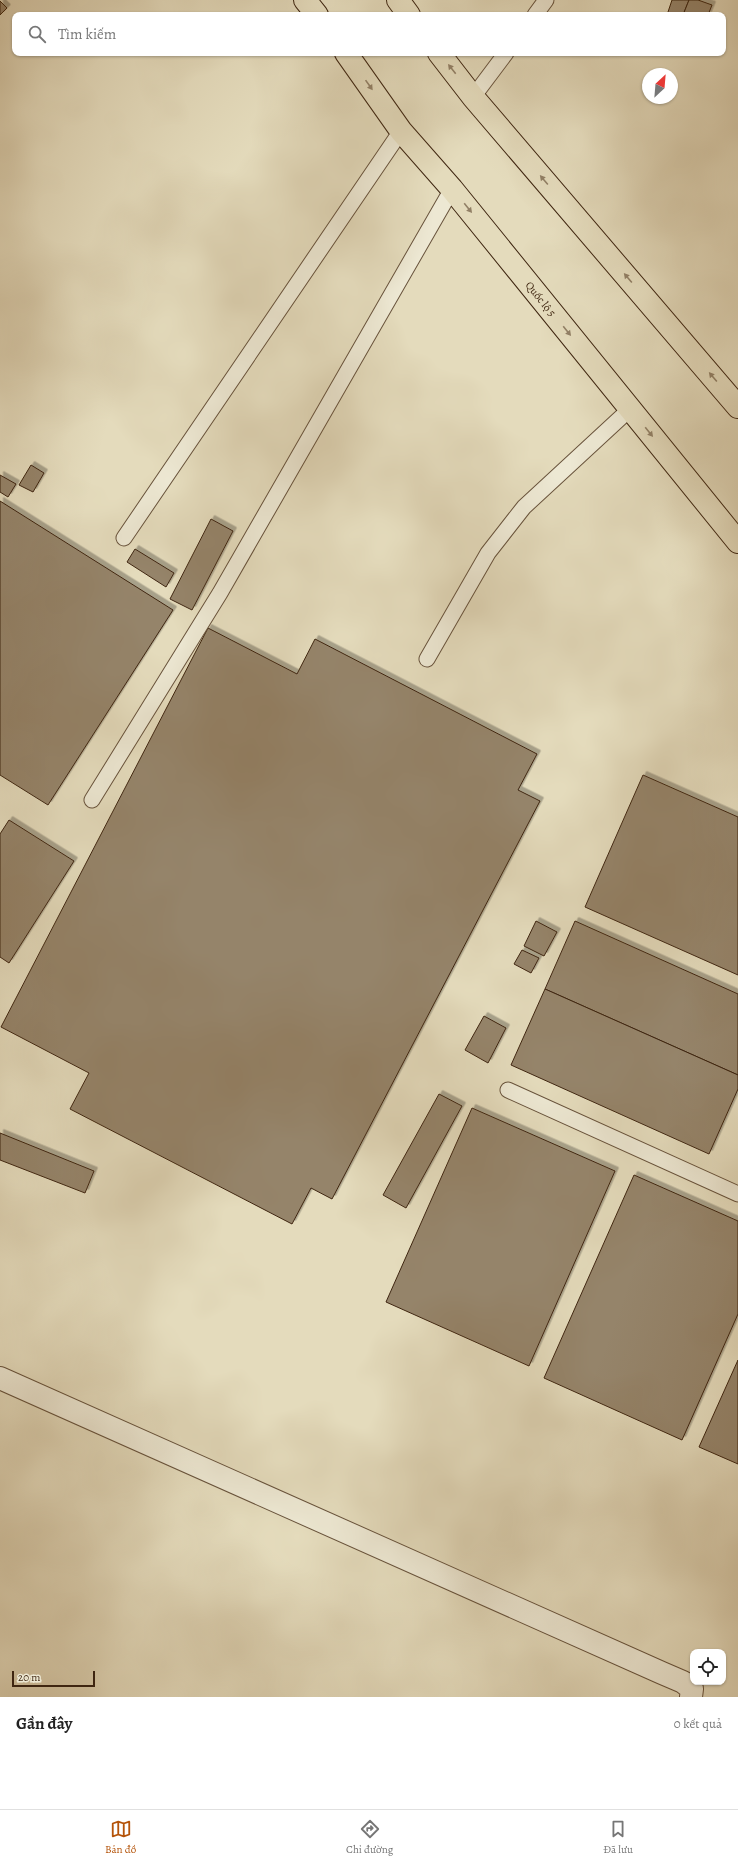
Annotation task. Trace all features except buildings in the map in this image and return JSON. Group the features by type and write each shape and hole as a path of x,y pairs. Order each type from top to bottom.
{"highway":[{"path":"304,0 314,12"},
{"path":"398,0 408,12"},
{"name":"Quốc lộ 5","path":"348,56 401,132 452,189 738,542"},
{"path":"441,56 473,97 738,407"}],"street":[{"path":"0,1378 676,1679 692,1689 691,1697"}],"lane":[{"path":"537,12 546,0"},
{"path":"473,97 504,56"},
{"path":"124,538 401,132"},
{"path":"92,800 220,593 452,189"},
{"path":"427,659 488,553 524,507 630,409"},
{"path":"508,1090 738,1194"}]}
